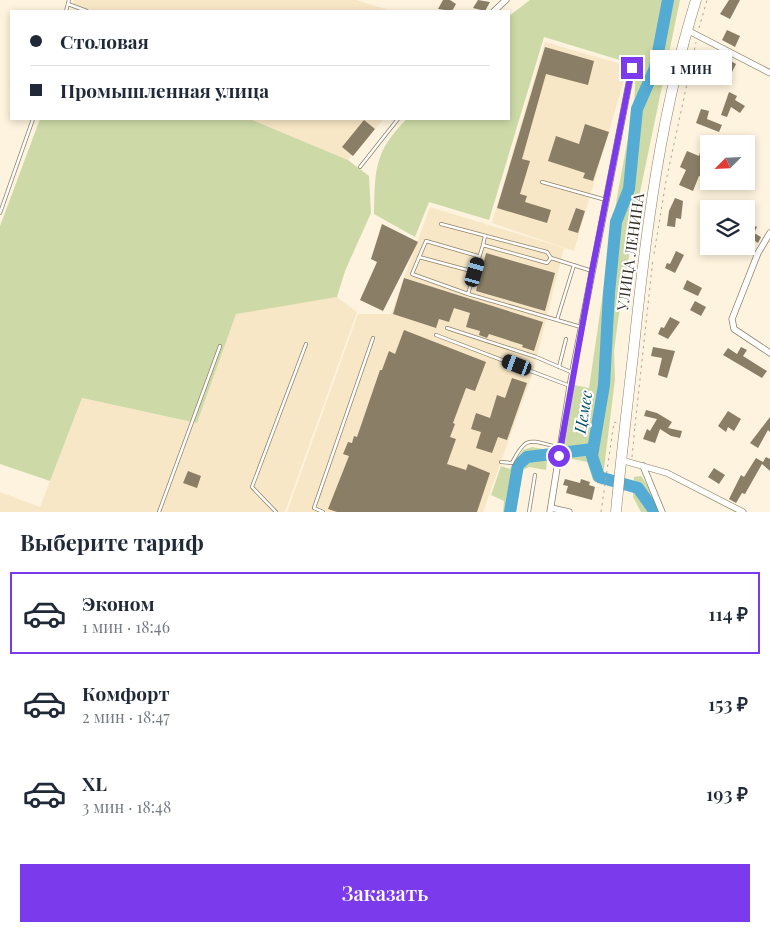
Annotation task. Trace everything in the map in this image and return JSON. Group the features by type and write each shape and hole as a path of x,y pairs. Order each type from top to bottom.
{"highway":[{"name":"УЛИЦА ЛЕНИНА","path":"616,512 644,248 662,149 687,30 696,0"}],"street":[{"path":"495,10 506,0"},
{"path":"687,30 770,72"},
{"path":"569,512 550,510 570,386 632,68"},
{"path":"770,233 758,253 732,318 734,329 770,353"},
{"path":"621,460 667,473 743,512"},
{"path":"644,466 662,512"}],"lane":[{"path":"66,10 69,0"},
{"path":"68,4 84,10"},
{"path":"0,211 33,120"},
{"path":"360,167 397,120"},
{"path":"542,182 606,200"},
{"path":"441,224 547,252 550,258 592,271"},
{"path":"468,294 484,236"},
{"path":"478,256 426,241 412,274 468,294 581,327"},
{"path":"483,245 546,263 550,258"},
{"path":"419,256 475,272"},
{"path":"557,320 574,265"},
{"path":"447,328 536,357 573,373"},
{"path":"436,335 570,386"},
{"path":"323,512 314,508 373,338"},
{"path":"559,367 566,339"},
{"path":"276,512 252,487 306,344"},
{"path":"159,512 220,346"},
{"path":"501,462 512,464 521,445 529,441 560,447"},
{"path":"529,512 535,475"}],"path":[{"path":"635,426 654,254 666,181 697,35 707,0"},
{"path":"601,512 607,469"}],"shaded area":[{"path":"74,0 356,0 388,10 93,10 73,4"},
{"path":"545,42 628,66 574,251 492,223"},
{"path":"252,120 383,120 348,160"},
{"path":"430,207 564,248 533,372 483,512 287,512 358,314 391,314"},
{"path":"337,297 357,312 285,512 0,512 0,492 40,507 82,398 197,423 236,313"}],"green space":[{"path":"530,0 680,0 639,197 618,321 614,351 615,379 602,485 593,480 587,462 562,457 574,385 589,388 617,197 634,106 636,65 544,37 489,220 429,202 415,237 374,214 378,162 388,141 406,120 510,120 510,15"},
{"path":"40,120 252,120 348,160 369,176 371,213 345,271 337,297 236,314 197,423 82,398 50,481 0,464 0,226"},
{"path":"532,447 548,450 546,470 529,467 523,470 516,512 503,512 504,501 491,495 501,466 510,469 523,450"},
{"path":"641,476 660,512 641,512 633,497 634,477"}],"building":[{"path":"443,0 450,0 456,4 453,10 438,9"},
{"path":"478,0 490,2 486,10 473,8"},
{"path":"729,0 740,0 730,19 720,14"},
{"path":"727,30 740,36 735,47 722,40"},
{"path":"545,47 594,61 588,85 546,74 522,159 530,161 520,194 527,196 525,202 551,210 547,223 497,208"},
{"path":"720,55 736,64 728,80 718,84 701,76 709,60"},
{"path":"729,92 737,96 735,100 745,106 740,113 731,107 727,117 721,115"},
{"path":"701,109 709,111 707,119 722,125 719,132 696,123"},
{"path":"364,120 375,129 353,156 342,147"},
{"path":"585,124 609,132 593,181 583,178 585,173 548,161 556,136 579,144"},
{"path":"687,151 699,156 700,153 700,176 693,191 679,185 686,170 680,167"},
{"path":"675,198 683,201 681,219 676,218 675,227 667,226 669,211"},
{"path":"576,208 585,211 578,233 568,230"},
{"path":"382,224 418,242 383,311 360,300 377,262 371,259"},
{"path":"755,234 761,237 758,243 755,241"},
{"path":"676,251 684,255 675,273 665,268 667,263 670,264"},
{"path":"486,253 555,273 545,311 476,291"},
{"path":"404,278 543,322 534,351 522,347 523,345 489,334 487,338 479,335 480,331 466,327 470,313 454,308 449,322 439,319 436,328 393,314"},
{"path":"687,280 702,288 698,296 683,289"},
{"path":"695,301 706,307 701,316 690,310"},
{"path":"670,317 680,322 668,339 658,334 661,327 664,328"},
{"path":"404,330 486,362 475,391 466,388 453,423 455,424 450,437 456,439 447,464 466,470 468,464 490,473 477,512 337,512 328,509 349,456 343,454 348,442 352,443 354,436 357,437 380,370 382,370 389,351 395,354"},
{"path":"653,347 675,351 667,378 658,375 662,358 651,356"},
{"path":"741,347 747,350 743,356 767,371 762,378 723,355 728,348 737,354"},
{"path":"512,378 527,383 507,440 498,437 492,453 476,448 481,432 471,429 476,413 490,418 497,395 505,398"},
{"path":"646,410 657,413 672,422 668,428 682,431 680,438 671,436 660,429 655,443 643,439 647,429 650,431 657,419 644,416"},
{"path":"728,411 741,419 734,431 728,427 726,432 718,426"},
{"path":"770,417 770,432 768,430 758,448 750,443"},
{"path":"766,457 770,459 770,471 762,464 745,494 742,493 736,503 729,499 741,475 744,477 756,458 763,462"},
{"path":"714,468 725,475 719,484 708,477"},
{"path":"188,471 201,476 197,488 183,483"},
{"path":"565,479 580,483 581,479 590,482 589,485 595,487 592,500 566,493 568,486 563,485"}],"waterway":[{"name":"Цемес","path":"655,512 638,488 599,477 592,456 604,385 609,293 616,222 629,189 637,109 655,68 668,0"},
{"name":"Цемес","path":"510,512 518,465 527,457 593,449"}],"route":[{"path":"559,456 570,386 632,68"}]}
